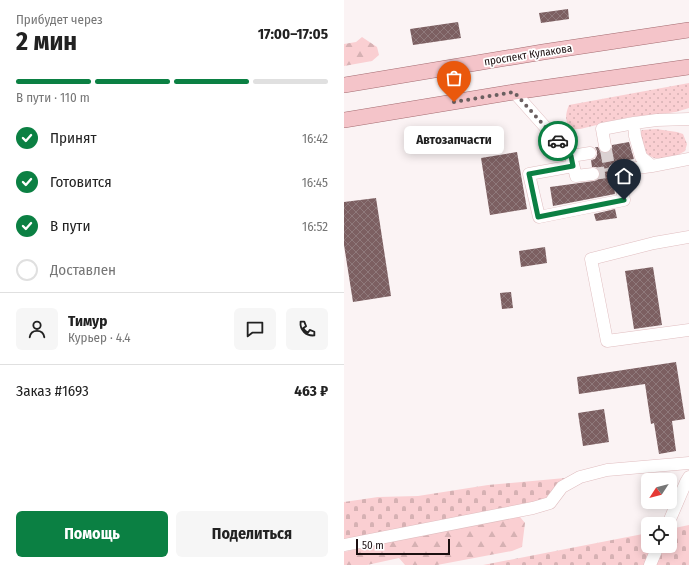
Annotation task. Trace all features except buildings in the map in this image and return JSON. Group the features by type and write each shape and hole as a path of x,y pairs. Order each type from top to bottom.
{"main road":[{"name":"проспект Кулакова","path":"344,85 543,52 689,30"},
{"path":"344,120 514,92 689,67"}],"lane":[{"path":"514,92 572,161 576,176 593,174"},
{"path":"605,146 602,129 657,120 689,119"},
{"path":"634,123 635,136 641,157 652,166"},
{"path":"590,153 572,161 529,174 538,217 624,200 617,170 652,166 689,159"},
{"path":"689,237 654,243 592,259 607,341 689,330"},
{"path":"344,545 544,505 550,503 562,487 580,477 607,470 689,463"},
{"path":"671,517 689,477"},
{"path":"650,565 655,553"}],"green space":[{"path":"362,37 377,47 379,55 372,61 344,66 344,44 356,42"},
{"path":"689,83 689,108 676,112 630,117 580,129 570,129 567,123 566,115 569,105"},
{"path":"656,129 683,134 687,144 685,151 678,155 662,158 654,158 648,155 642,147 638,135 642,130"},
{"path":"565,478 545,511 344,551 344,502 378,497 418,496 488,485"},
{"path":"516,512 525,523 522,547 512,551 437,565 405,565 399,558 367,565 344,565 344,552"},
{"path":"689,525 689,565 483,565 641,534 641,553 677,553 677,528"}],"tunnel":[{"path":"606,150 610,171"},
{"path":"593,174 615,171"}],"way so far":[{"path":"454,102 514,92 558,141"}],"place":[{"name":"Автозапчасти","path":"454,102"}],"route":[{"path":"558,141 571,156 573,166 529,174 538,217 624,200"}]}
